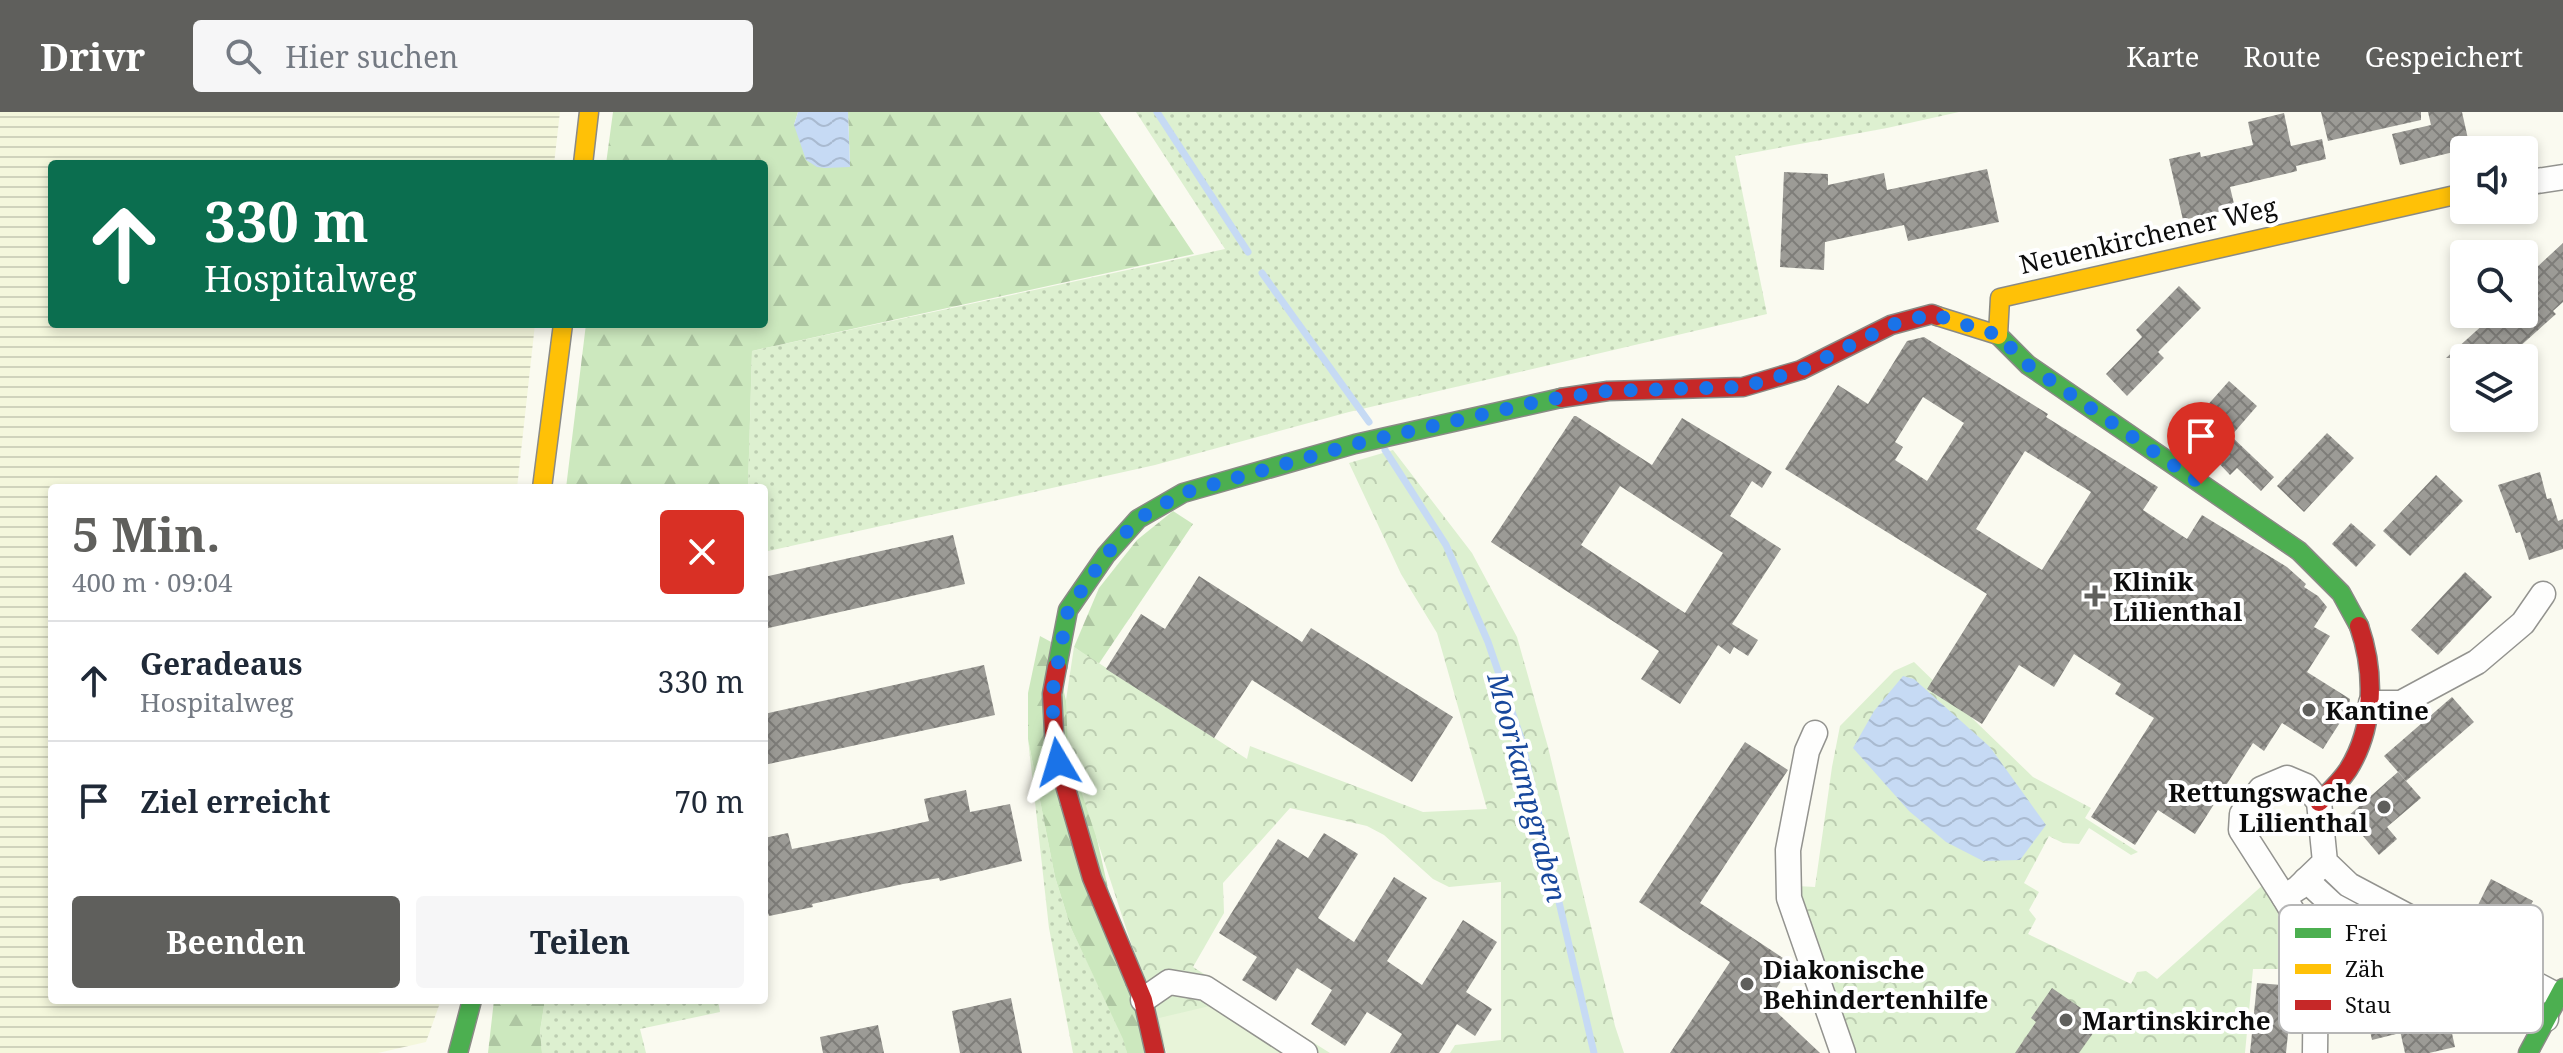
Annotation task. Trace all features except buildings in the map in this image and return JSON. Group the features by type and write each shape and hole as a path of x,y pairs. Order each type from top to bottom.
{"street":[{"path":"583,160 589,112"},
{"path":"2538,181 2563,177"},
{"name":"Neuenkirchener Weg","path":"1998,335 2000,298 2450,196"},
{"path":"1155,1053 1143,1000 1092,878 1055,751 1052,694 1068,610 1106,555 1138,519 1183,493 1355,444 1545,400 1608,391 1743,387 1801,370 1891,325 1932,314 1998,335 2028,365 2299,551 2326,575 2352,609 2367,649 2371,703 2365,737 2350,767 2319,802"},
{"path":"543,484 562,328"},
{"path":"2371,703 2401,703 2477,662 2523,623 2543,594"},
{"path":"1815,733 1807,751 1788,850 1789,898 1843,1053"},
{"path":"2289,905 2241,830 2242,814 2261,789 2287,778 2306,786 2319,802 2325,862 2349,885 2389,905"},
{"path":"2284,897 2325,862"},
{"path":"2306,880 2333,905"},
{"path":"1143,1000 1169,982 1205,988 1305,1053"},
{"path":"2543,983 2561,992 2543,1025"},
{"path":"458,1053 471,1004"},
{"path":"2315,1033 2315,1053"},
{"path":"2528,1053 2539,1033"}],"green space":[{"path":"0,112 560,112 554,160 48,160 48,328 535,328 517,484 48,484 48,1004 440,1004 426,1042 378,1053 0,1053"},
{"path":"613,112 798,112 794,125 850,166 848,112 1099,112 1194,254 752,351 748,484 566,484 586,328 768,328 768,160 607,160"},
{"path":"1136,112 1959,112 1735,156 1767,314 1349,412 1155,465 768,551 768,484 748,484 752,351 1225,249"},
{"path":"1393,450 1472,553 1517,637 1548,747 1624,1053 1450,1053 1455,1045 1501,1040 1501,882 1449,887 1433,879 1384,835 1367,826 1290,808 1223,883 1224,913 1193,967 1330,1053 1167,1053 1068,751 1066,700 1074,647 1247,759 1250,746 1423,812 1487,809 1437,633 1401,574 1349,463"},
{"path":"1173,511 1193,524 1098,665 1074,647 1099,588 1137,540"},
{"path":"1040,636 1053,643 1145,1053 1127,1053 1071,928 1055,877 1028,739 1028,693"},
{"path":"1914,662 2033,777 2091,808 2085,818 2138,852 2131,855 2089,828 2079,844 2063,843 2049,836 2024,883 2039,892 2029,910 2036,919 2028,934 2131,984 2137,972 2146,971 2157,979 2264,884 2279,911 2279,969 2253,969 2245,1053 1854,1053 1797,886 1815,887 1840,726 1894,671"},
{"path":"1028,739 1055,877 1071,928 1124,1039 1127,1053 1073,1053 1049,928"},
{"path":"494,1004 544,1004 540,1031 542,1053 488,1053"},
{"path":"544,1004 719,1004 720,1012 640,1029 646,1053 542,1053 540,1031"},
{"path":"1214,1005 1282,1049 1283,1053 1167,1053 1159,1018"}],"water":[{"path":"798,112 848,112 850,167 817,167 806,160 794,125"},
{"path":"1903,676 1914,679 1990,747 2046,825 2020,860 1983,861 1946,842 1909,811 1853,748 1874,711"}],"waterway":[{"name":"Moorkampgraben","path":"1157,112 1248,252"},
{"name":"Moorkampgraben","path":"1262,273 1369,422"},
{"name":"Moorkampgraben","path":"1385,450 1446,545 1488,642 1521,738 1594,1053"}],"traffic: fast":[{"path":"1998,335 2028,365 2299,551 2341,593 2359,626"},
{"path":"1057,667 1068,610 1106,555 1138,519 1183,493 1355,444 1561,398"},
{"path":"2543,1025 2563,988"},
{"path":"458,1053 471,1004"},
{"path":"2528,1053 2539,1033"}],"traffic: slow":[{"path":"583,160 589,112"},
{"path":"1937,316 1998,335 2000,298 2450,196"},
{"path":"543,484 562,328"}],"traffic: jam":[{"path":"1561,398 1608,391 1743,387 1801,370 1891,325 1932,314 1937,316"},
{"path":"2319,802 2348,770 2368,718 2370,680 2359,626"},
{"path":"1057,667 1052,694 1055,751 1092,878 1143,1000 1155,1053"}],"place":[{"name":"Klinik Lilienthal","path":"2095,596"},
{"name":"Kantine","path":"2309,710"},
{"name":"Rettungswache Lilienthal","path":"2384,807"},
{"name":"Diakonische Behindertenhilfe","path":"1747,984"},
{"name":"Martinskirche","path":"2066,1020"}],"route":[{"path":"1058,762 1052,694 1068,610 1106,555 1138,519 1183,493 1355,444 1545,400 1608,391 1743,387 1801,370 1891,325 1932,314 1998,335 2028,365 2201,484"}]}
